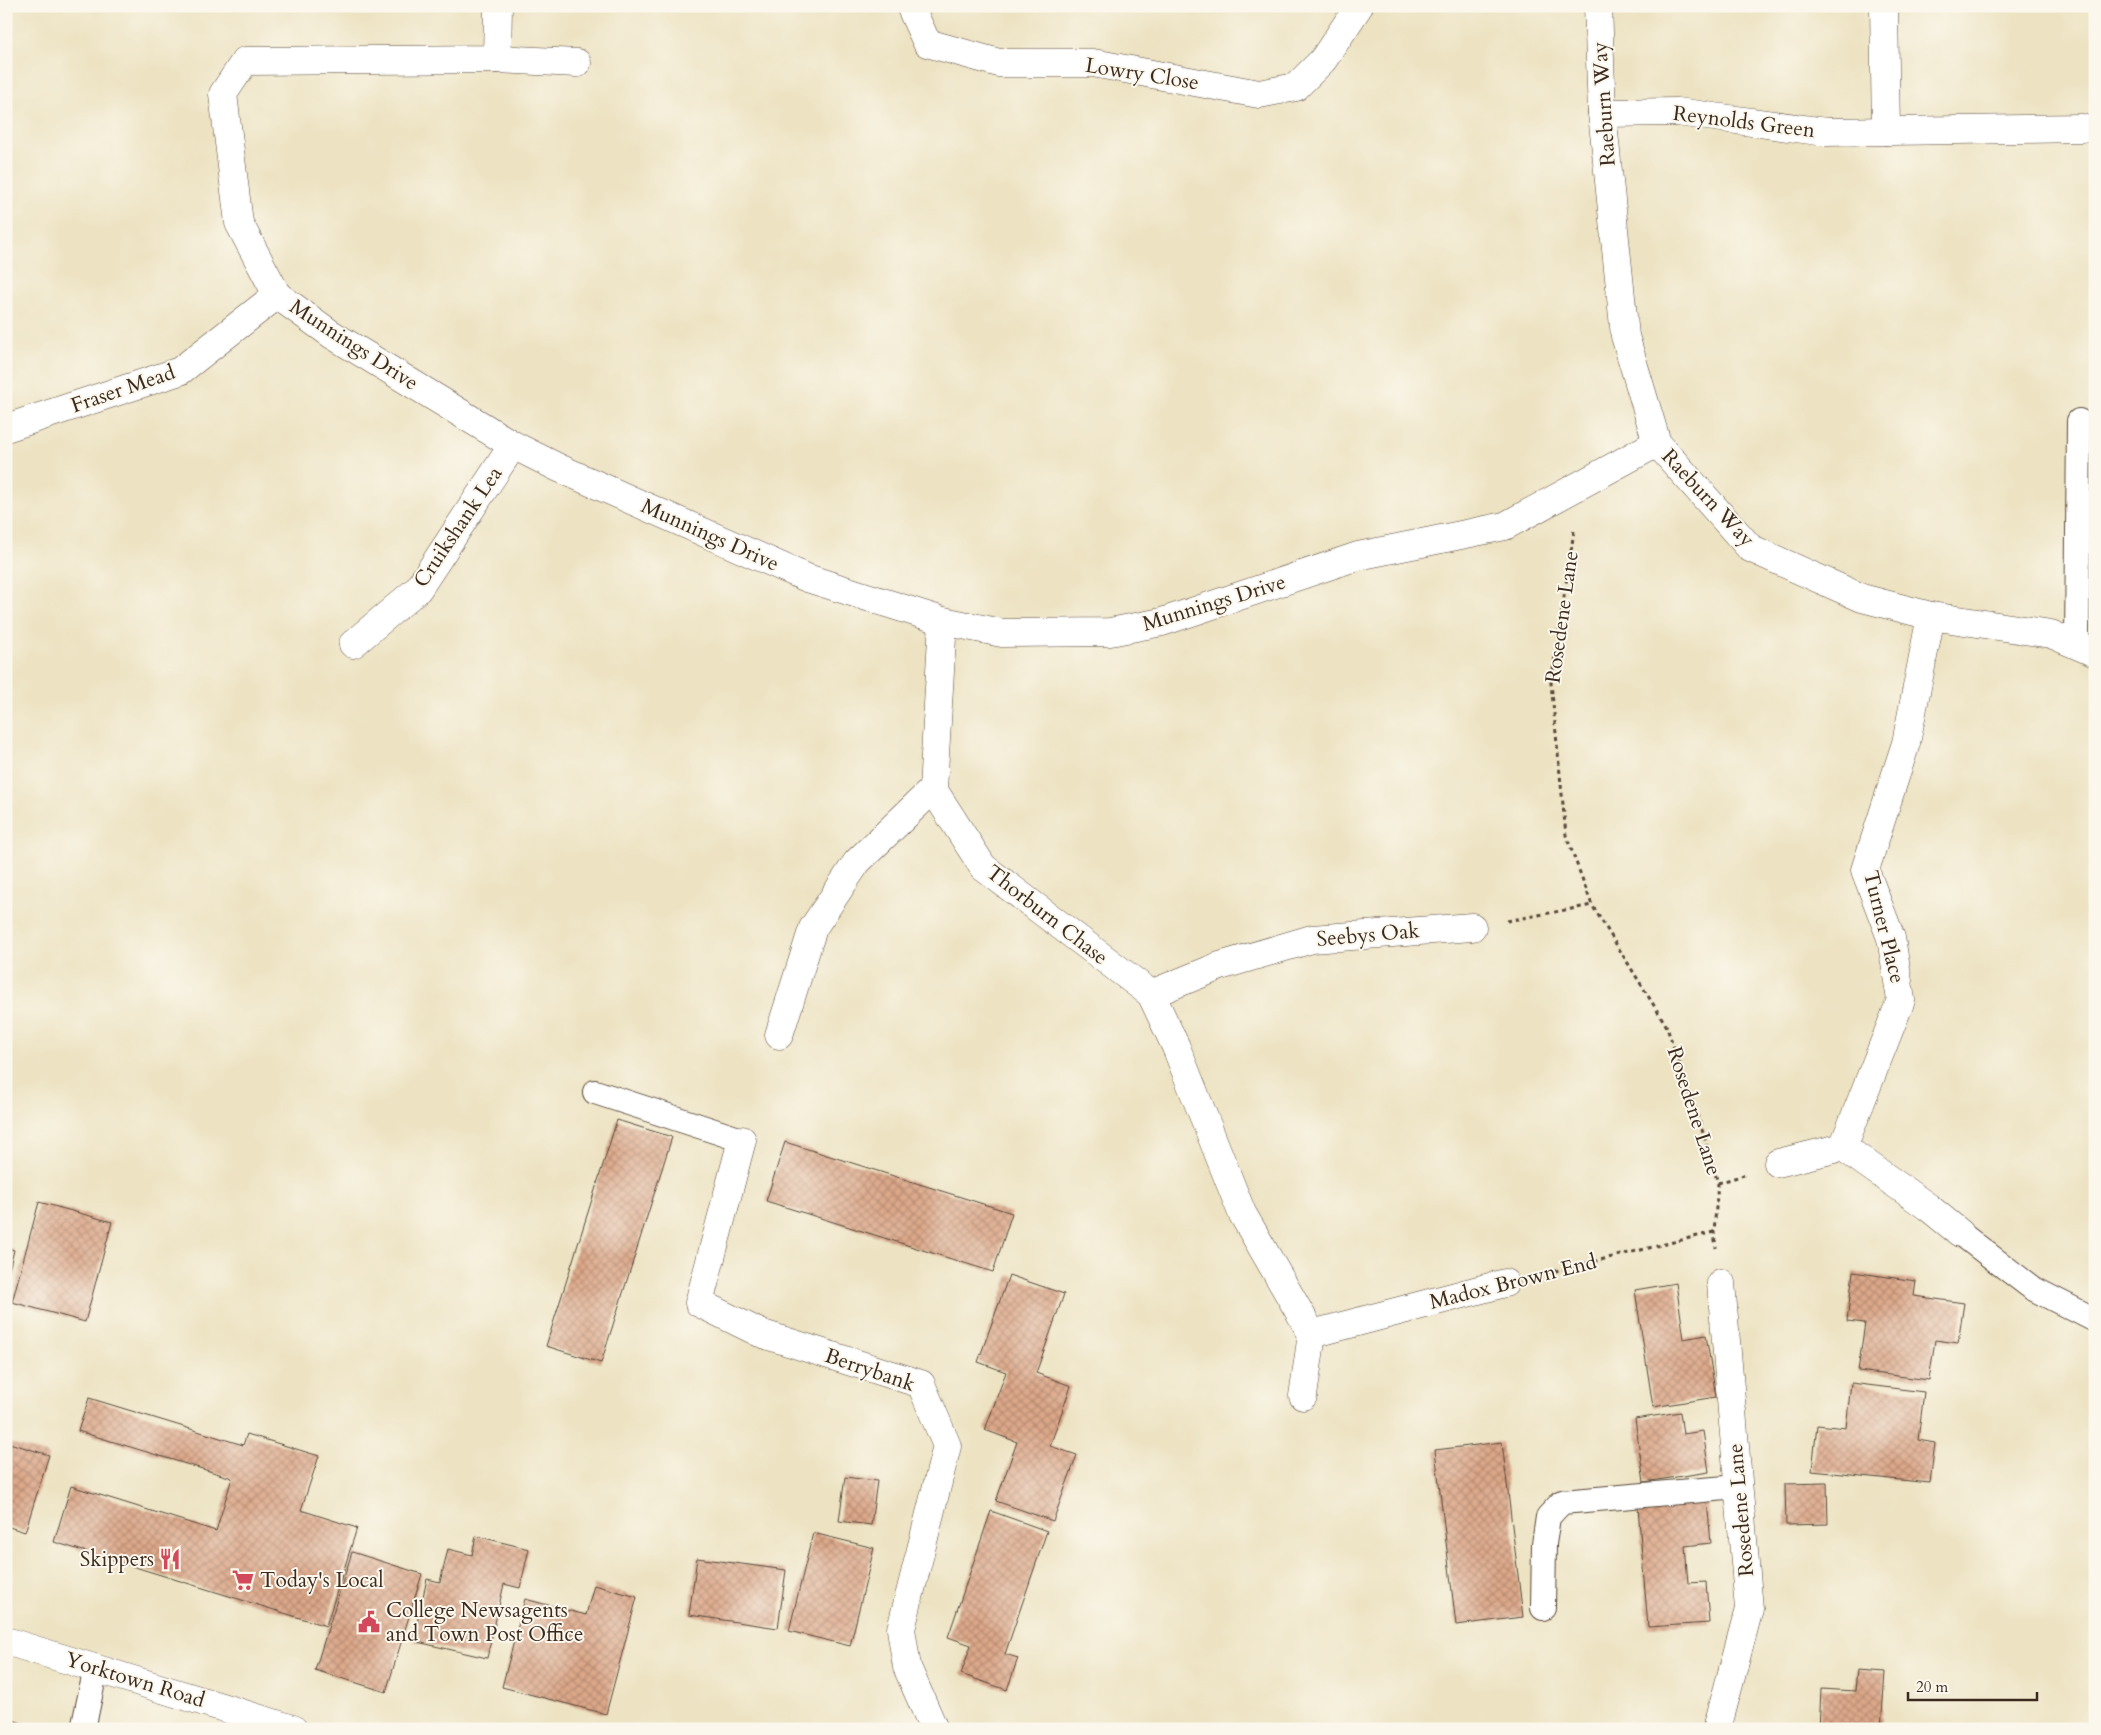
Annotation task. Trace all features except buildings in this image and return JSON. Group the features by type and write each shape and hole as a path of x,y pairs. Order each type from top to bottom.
{"street":[{"path":"497,59 498,6"},
{"name":"Lowry Close","path":"910,6 926,43 999,63 1093,63 1259,94 1296,87 1323,60 1359,6"},
{"name":"Raeburn Way","path":"1598,6 1602,113 1625,336 1657,443 1750,548 1862,598 1931,616 2051,634 2086,649"},
{"path":"1884,6 1886,131"},
{"name":"Munnings Drive","path":"577,63 497,59 245,61 223,94 239,223 277,295 331,334 513,446 807,578 944,621 1002,634 1110,632 1162,622 1358,556 1506,526 1657,443"},
{"name":"Reynolds Green","path":"1602,113 1677,112 1826,132 2082,128"},
{"name":"Fraser Mead","path":"6,428 180,371 277,295"},
{"name":"Cruikshank Lea","path":"353,644 418,589 513,446"},
{"name":"Turner Place","path":"1844,1147 1901,1000 1891,938 1865,870 1906,743 1931,616"},
{"path":"779,1035 813,928 856,862 933,789 944,621"},
{"name":"Thorburn Chase","path":"933,789 983,867 1151,994"},
{"name":"Seebys Oak","path":"1151,994 1220,966 1312,939 1472,927"},
{"path":"1151,994 1176,1046 1242,1213 1312,1334 1303,1396"},
{"name":"Berrybank","path":"742,1140 699,1303 760,1333 921,1384 947,1446 902,1629 907,1667 934,1729"},
{"path":"1778,1164 1844,1147 1928,1207 1960,1233"},
{"name":"Madox Brown End","path":"1312,1334 1505,1283"},
{"name":"Rosedene Lane","path":"1717,1729 1749,1609 1721,1283"},
{"name":"Yorktown Road","path":"6,1641 293,1729"}],"lane":[{"path":"2079,421 2086,649"},
{"path":"595,1092 742,1140"},
{"path":"1960,1233 2032,1288 2095,1320"},
{"path":"1542,1608 1544,1544 1548,1517 1562,1502 1738,1487"},
{"path":"83,1729 96,1668"}],"path":[{"name":"Rosedene Lane","path":"1575,525 1551,683 1566,835 1592,905 1666,1025 1700,1123 1718,1183 1714,1232 1721,1283"},
{"path":"1472,927 1592,905"},
{"name":"Madox Brown End","path":"1505,1283 1714,1232"}],"place":[{"name":"Skippers","path":"170,1559"},
{"name":"Today's Local","path":"243,1580"},
{"name":"College Newsagents and Town Post Office","path":"369,1622"}]}
